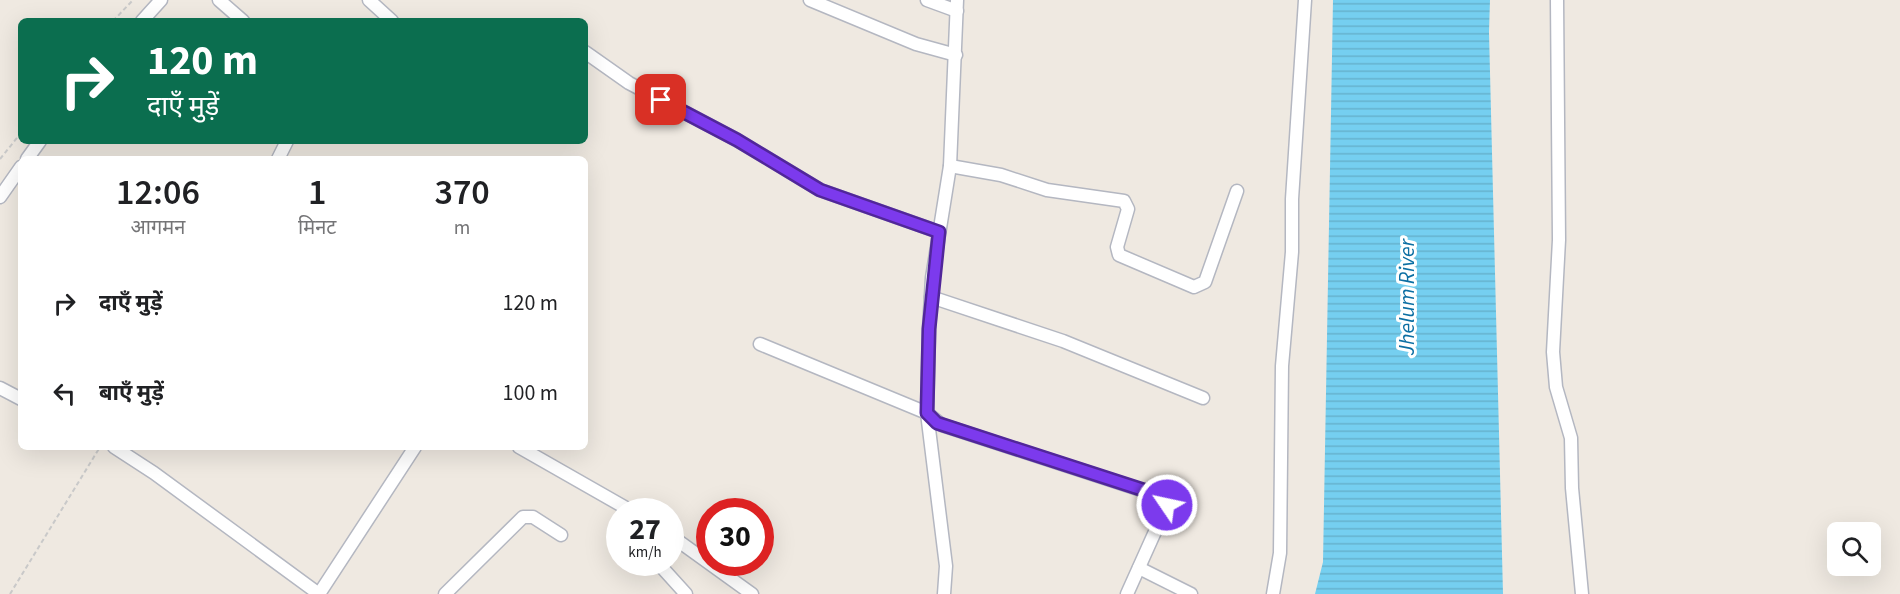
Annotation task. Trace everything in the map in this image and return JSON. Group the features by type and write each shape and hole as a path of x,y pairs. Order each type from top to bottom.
{"street":[{"path":"145,18 161,0"},
{"path":"219,0 240,18"},
{"path":"369,0 389,18"},
{"path":"810,0 916,44 956,55"},
{"path":"927,0 957,6 950,166 931,297 927,413 945,557 944,594"},
{"path":"1273,594 1280,553 1282,366 1292,252 1292,199 1305,0"},
{"path":"1557,0 1559,240 1553,352 1556,387 1570,438 1572,488 1582,594"},
{"path":"588,54 629,83 737,140 820,190 939,232"},
{"path":"950,166 1010,177 1047,190 1124,201 1128,209 1117,247 1119,255 1194,287 1205,282 1237,191"},
{"path":"0,197 18,171"},
{"path":"931,297 1063,341 1203,398"},
{"path":"760,344 927,413 942,425 1166,498 1167,505 1127,594"},
{"path":"0,388 18,397"},
{"path":"119,450 154,473 319,594 413,450"},
{"path":"524,450 608,498"},
{"path":"445,594 523,517 533,517 561,535"},
{"path":"684,545 752,594"},
{"path":"1138,568 1191,594"},
{"path":"670,576 686,594"}],"path":[{"path":"116,18 134,0"},
{"path":"0,159 18,137"},
{"path":"10,594 98,450"}],"water":[{"name":"Jhelum River","path":"1333,0 1490,0 1503,594 1315,594 1323,562"}],"route":[{"path":"661,100 737,140 820,190 842,200 939,232 932,278 929,329 927,413 932,419 937,423 1162,496 1166,498 1167,505"}]}
